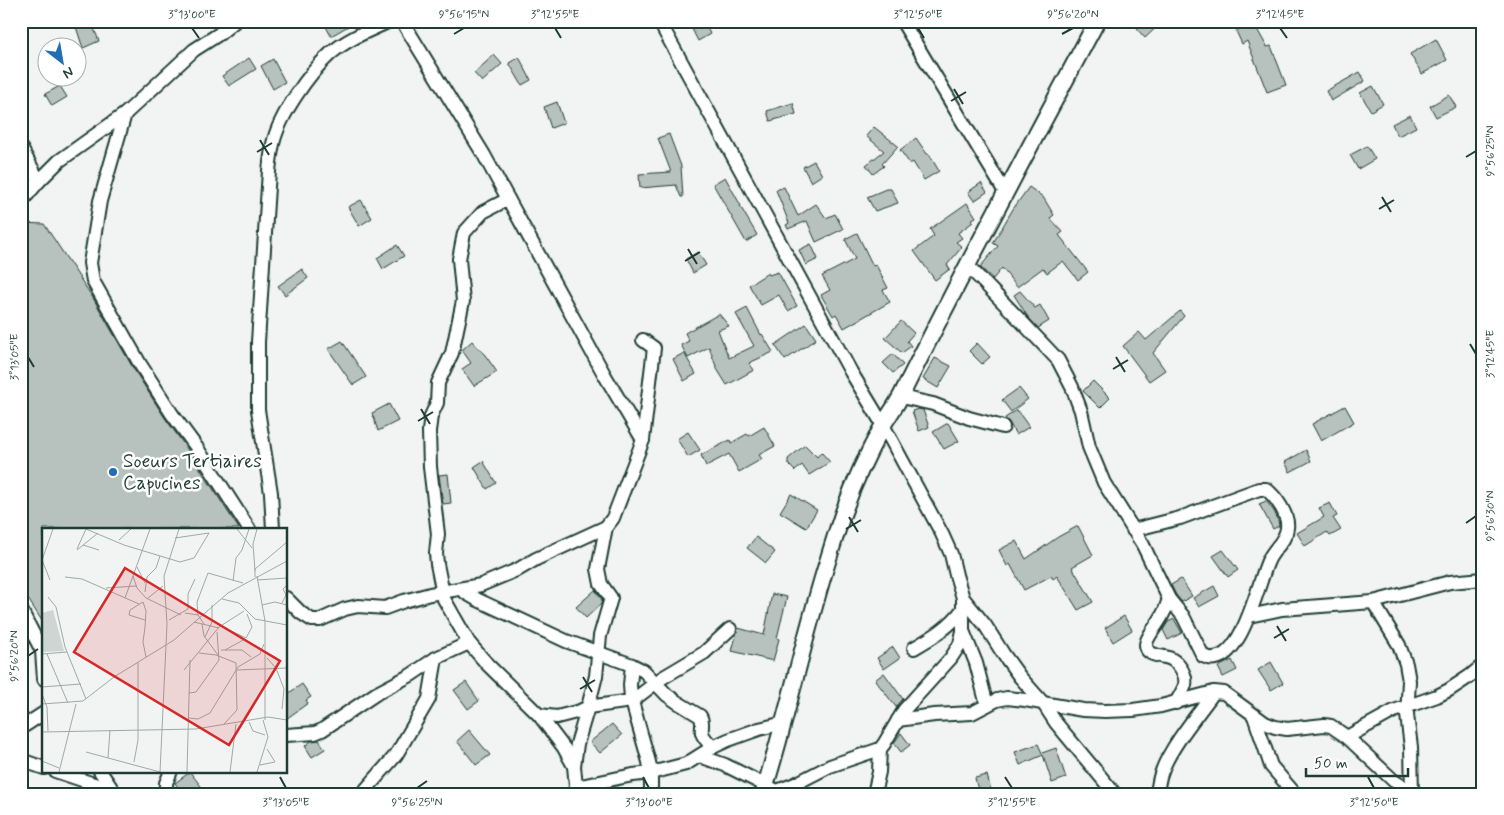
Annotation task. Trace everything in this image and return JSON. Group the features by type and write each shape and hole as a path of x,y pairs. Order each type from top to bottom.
{"street":[{"path":"21,202 59,161 125,114 194,50 235,21"},
{"path":"273,528 271,493 258,410 258,352 268,179 273,143 282,120 294,98 310,75 331,53 360,34 390,21"},
{"path":"402,21 484,155 604,374 643,440"},
{"path":"659,21 851,372 883,425 951,554 963,603 963,631 960,644 952,658 904,710 880,749 874,794"},
{"path":"902,21 1005,192"},
{"path":"771,791 784,723 816,599 845,508 883,425 901,397 922,352 1005,192 1097,21"},
{"path":"125,114 100,202 90,263 93,281 140,364 248,528"},
{"path":"21,148 39,182"},
{"path":"508,199 483,212 464,232 459,259 463,300 452,353 438,382 437,403 431,416 429,431 430,467 438,534 437,564 444,599 469,643 488,665 539,715 564,748 574,766"},
{"path":"968,266 1058,360 1072,387 1081,411 1090,447 1104,483 1153,564 1169,599 1183,616 1203,656 1214,658 1226,653 1232,647 1249,616 1268,561 1286,535 1288,523 1274,495 1266,489 1258,489 1180,518 1133,530"},
{"path":"643,340 654,348 643,440 613,518 606,527 598,570 601,584 611,598 600,636 596,676 577,744 574,766 575,791 633,775 651,773 686,764 714,747 759,728 784,723"},
{"path":"901,397 933,404 969,418 1003,426"},
{"path":"288,600 301,613 312,620 320,620 345,609 358,606 385,608 404,601 457,588 462,589 481,585 606,527"},
{"path":"1249,616 1282,610 1374,602 1450,582 1483,579"},
{"path":"462,589 478,600 566,642 632,664 644,671 668,695 702,719 702,734 714,747"},
{"path":"1169,599 1164,614 1147,639 1146,645 1148,651 1170,659 1177,664 1183,673 1184,687 1176,703"},
{"path":"1374,602 1399,644 1410,681 1407,707 1411,747 1412,793"},
{"path":"914,648 945,629 957,617 963,603"},
{"path":"963,603 985,625 1020,677 1115,794"},
{"path":"21,610 42,651"},
{"path":"539,715 557,717 588,707 632,701 656,682 704,653 730,629"},
{"path":"963,631 976,663 987,705"},
{"path":"288,735 315,733 322,730 377,693 411,675 436,658 469,643"},
{"path":"362,794 396,755 429,699 436,658"},
{"path":"632,664 630,685 632,701 645,743 651,773 651,794"},
{"path":"1347,737 1394,711 1437,696 1459,684 1483,665"},
{"path":"1157,794 1162,771 1171,754 1214,692"},
{"path":"898,720 972,713 997,700 1006,698 1092,711 1133,710 1176,703 1214,692 1224,693 1265,723 1280,728 1324,724 1331,726 1347,737 1394,781 1412,793"},
{"path":"21,728 42,714"},
{"path":"1254,716 1271,766 1295,794"},
{"path":"700,756 725,765 771,791 795,784 830,766 880,749"},
{"path":"21,760 42,767"},
{"path":"58,772 114,792"},
{"path":"101,772 114,792"},
{"path":"166,794 166,783 171,772"}],"building":[{"path":"74,21 91,21 99,41 88,46 88,38 80,38"},
{"path":"323,21 357,21 331,36"},
{"path":"688,21 704,21 710,34 698,41"},
{"path":"1145,21 1163,21 1145,38 1137,29"},
{"path":"1253,22 1267,47 1271,46 1286,85 1267,92 1247,41 1242,44 1236,31"},
{"path":"1436,39 1447,60 1422,74 1410,54"},
{"path":"494,55 502,64 482,82 474,73"},
{"path":"519,57 531,80 522,85 509,63"},
{"path":"249,58 256,69 229,86 222,76"},
{"path":"273,59 285,82 273,89 261,66"},
{"path":"1360,72 1365,81 1331,101 1326,91"},
{"path":"1373,86 1383,104 1371,111 1360,93"},
{"path":"56,88 61,88 67,97 52,106 45,94"},
{"path":"1449,95 1456,107 1436,117 1430,106"},
{"path":"557,102 564,123 551,128 544,107"},
{"path":"793,103 796,114 770,121 767,111"},
{"path":"1410,115 1416,127 1398,136 1392,124"},
{"path":"874,127 898,146 882,164 884,166 873,174 866,165 884,151 866,136"},
{"path":"669,134 681,166 683,197 681,197 676,185 640,188 639,174 671,172 658,138"},
{"path":"916,138 927,154 929,154 939,171 924,180 913,162 910,164 900,150"},
{"path":"1367,146 1375,159 1358,169 1350,155"},
{"path":"814,161 822,175 811,182 803,167"},
{"path":"725,177 757,235 746,242 713,184"},
{"path":"981,183 987,192 974,201 968,192"},
{"path":"784,187 798,216 816,204 826,218 835,214 843,229 816,242 807,221 788,229 786,225 789,223 776,190"},
{"path":"1029,187 1043,197 1054,215 1050,218 1063,232 1059,235 1088,272 1078,280 1063,261 1047,273 1043,268 1017,287 1002,268 993,279 980,267 998,246 993,243 1013,209"},
{"path":"886,189 891,189 898,203 875,211 867,197"},
{"path":"361,200 372,218 359,226 348,207"},
{"path":"967,203 976,217 971,220 973,222 958,233 962,238 956,242 962,247 947,265 950,269 935,280 914,251 934,236 930,229"},
{"name":"Soeurs Tertiaires Capucines","path":"21,223 44,224 93,298 133,368 238,528 42,528 42,621 21,588"},
{"path":"857,233 873,266 876,265 888,288 883,290 890,302 844,328 836,314 833,316 821,295 830,290 822,276 855,259 845,239"},
{"path":"811,244 818,259 806,265 799,250"},
{"path":"397,245 404,256 383,269 377,258"},
{"path":"698,252 706,265 693,273 686,259"},
{"path":"302,269 308,278 285,295 278,286"},
{"path":"778,272 797,306 788,311 779,295 761,305 749,285 768,273 769,275"},
{"path":"1020,291 1035,308 1040,305 1049,321 1038,328 1028,317 1014,295"},
{"path":"747,308 761,335 773,352 749,363 754,370 727,385 717,369 709,347 688,358 681,345 689,341 685,333 719,314 729,326 718,330 729,358 754,346 736,314"},
{"path":"1180,311 1184,316 1153,353 1165,370 1149,381 1123,346 1139,332 1146,340"},
{"path":"901,321 914,333 907,341 911,346 902,353 885,338"},
{"path":"806,324 816,339 785,360 775,345"},
{"path":"342,341 366,377 353,385 328,349"},
{"path":"472,341 497,372 474,386 462,369 471,363 462,350"},
{"path":"977,343 990,357 982,364 969,351"},
{"path":"684,353 696,374 684,381 673,359"},
{"path":"893,354 903,365 893,373 883,363"},
{"path":"935,358 951,366 938,388 923,379"},
{"path":"1093,381 1110,398 1100,408 1083,391"},
{"path":"1019,388 1028,399 1011,412 1002,400"},
{"path":"389,404 398,421 378,431 372,413"},
{"path":"1345,406 1354,422 1321,441 1312,424"},
{"path":"923,410 929,427 919,431 912,411"},
{"path":"1017,410 1029,427 1016,435 1005,418"},
{"path":"948,423 959,441 944,449 933,432"},
{"path":"764,427 775,446 759,455 762,459 739,472 729,454 706,466 701,455 730,440 731,443 747,434 749,436"},
{"path":"688,432 700,450 688,457 677,439"},
{"path":"805,445 817,457 821,452 830,462 809,475 802,465 795,471 788,464 788,459"},
{"path":"1306,450 1311,461 1290,472 1285,462"},
{"path":"483,461 496,483 487,489 474,467"},
{"path":"448,474 451,503 443,504 439,475"},
{"path":"791,494 817,510 806,528 780,512"},
{"path":"1266,501 1278,520 1279,526 1273,529 1259,504"},
{"path":"1330,503 1337,516 1333,518 1341,530 1330,536 1327,532 1305,546 1297,533 1324,517 1319,508"},
{"path":"1078,526 1093,555 1072,567 1093,602 1078,610 1057,576 1053,579 1051,576 1024,590 1010,564 1007,566 999,550 1016,541 1026,559"},
{"path":"756,537 775,552 766,563 747,548"},
{"path":"1223,550 1238,570 1228,577 1213,556"},
{"path":"1181,579 1192,596 1182,602 1171,585"},
{"path":"1214,586 1219,596 1199,607 1193,598"},
{"path":"595,590 602,600 601,604 586,618 576,607"},
{"path":"772,594 787,597 773,661 732,651 738,628 764,635"},
{"path":"1124,616 1132,630 1113,642 1105,628"},
{"path":"1174,619 1182,633 1168,640 1163,630 1168,622"},
{"path":"893,647 900,658 884,669 877,658"},
{"path":"1232,660 1237,670 1223,677 1218,667"},
{"path":"1271,662 1283,683 1271,690 1258,670"},
{"path":"884,673 903,699 896,707 875,680"},
{"path":"466,682 479,701 468,709 454,690"},
{"path":"302,684 311,697 306,700 308,703 288,718 288,694"},
{"path":"612,724 622,735 600,753 590,742"},
{"path":"469,730 490,755 476,765 457,741"},
{"path":"901,733 910,745 901,752 894,743"},
{"path":"319,740 325,749 312,757 305,746 311,741"},
{"path":"1038,744 1042,753 1056,748 1066,778 1052,783 1043,755 1020,765 1015,752"},
{"path":"190,772 207,794 183,794 175,783"},
{"path":"987,775 992,794 979,794 975,778"}],"place":[{"name":"Soeurs Tertiaires Capucines","path":"113,472"}]}
